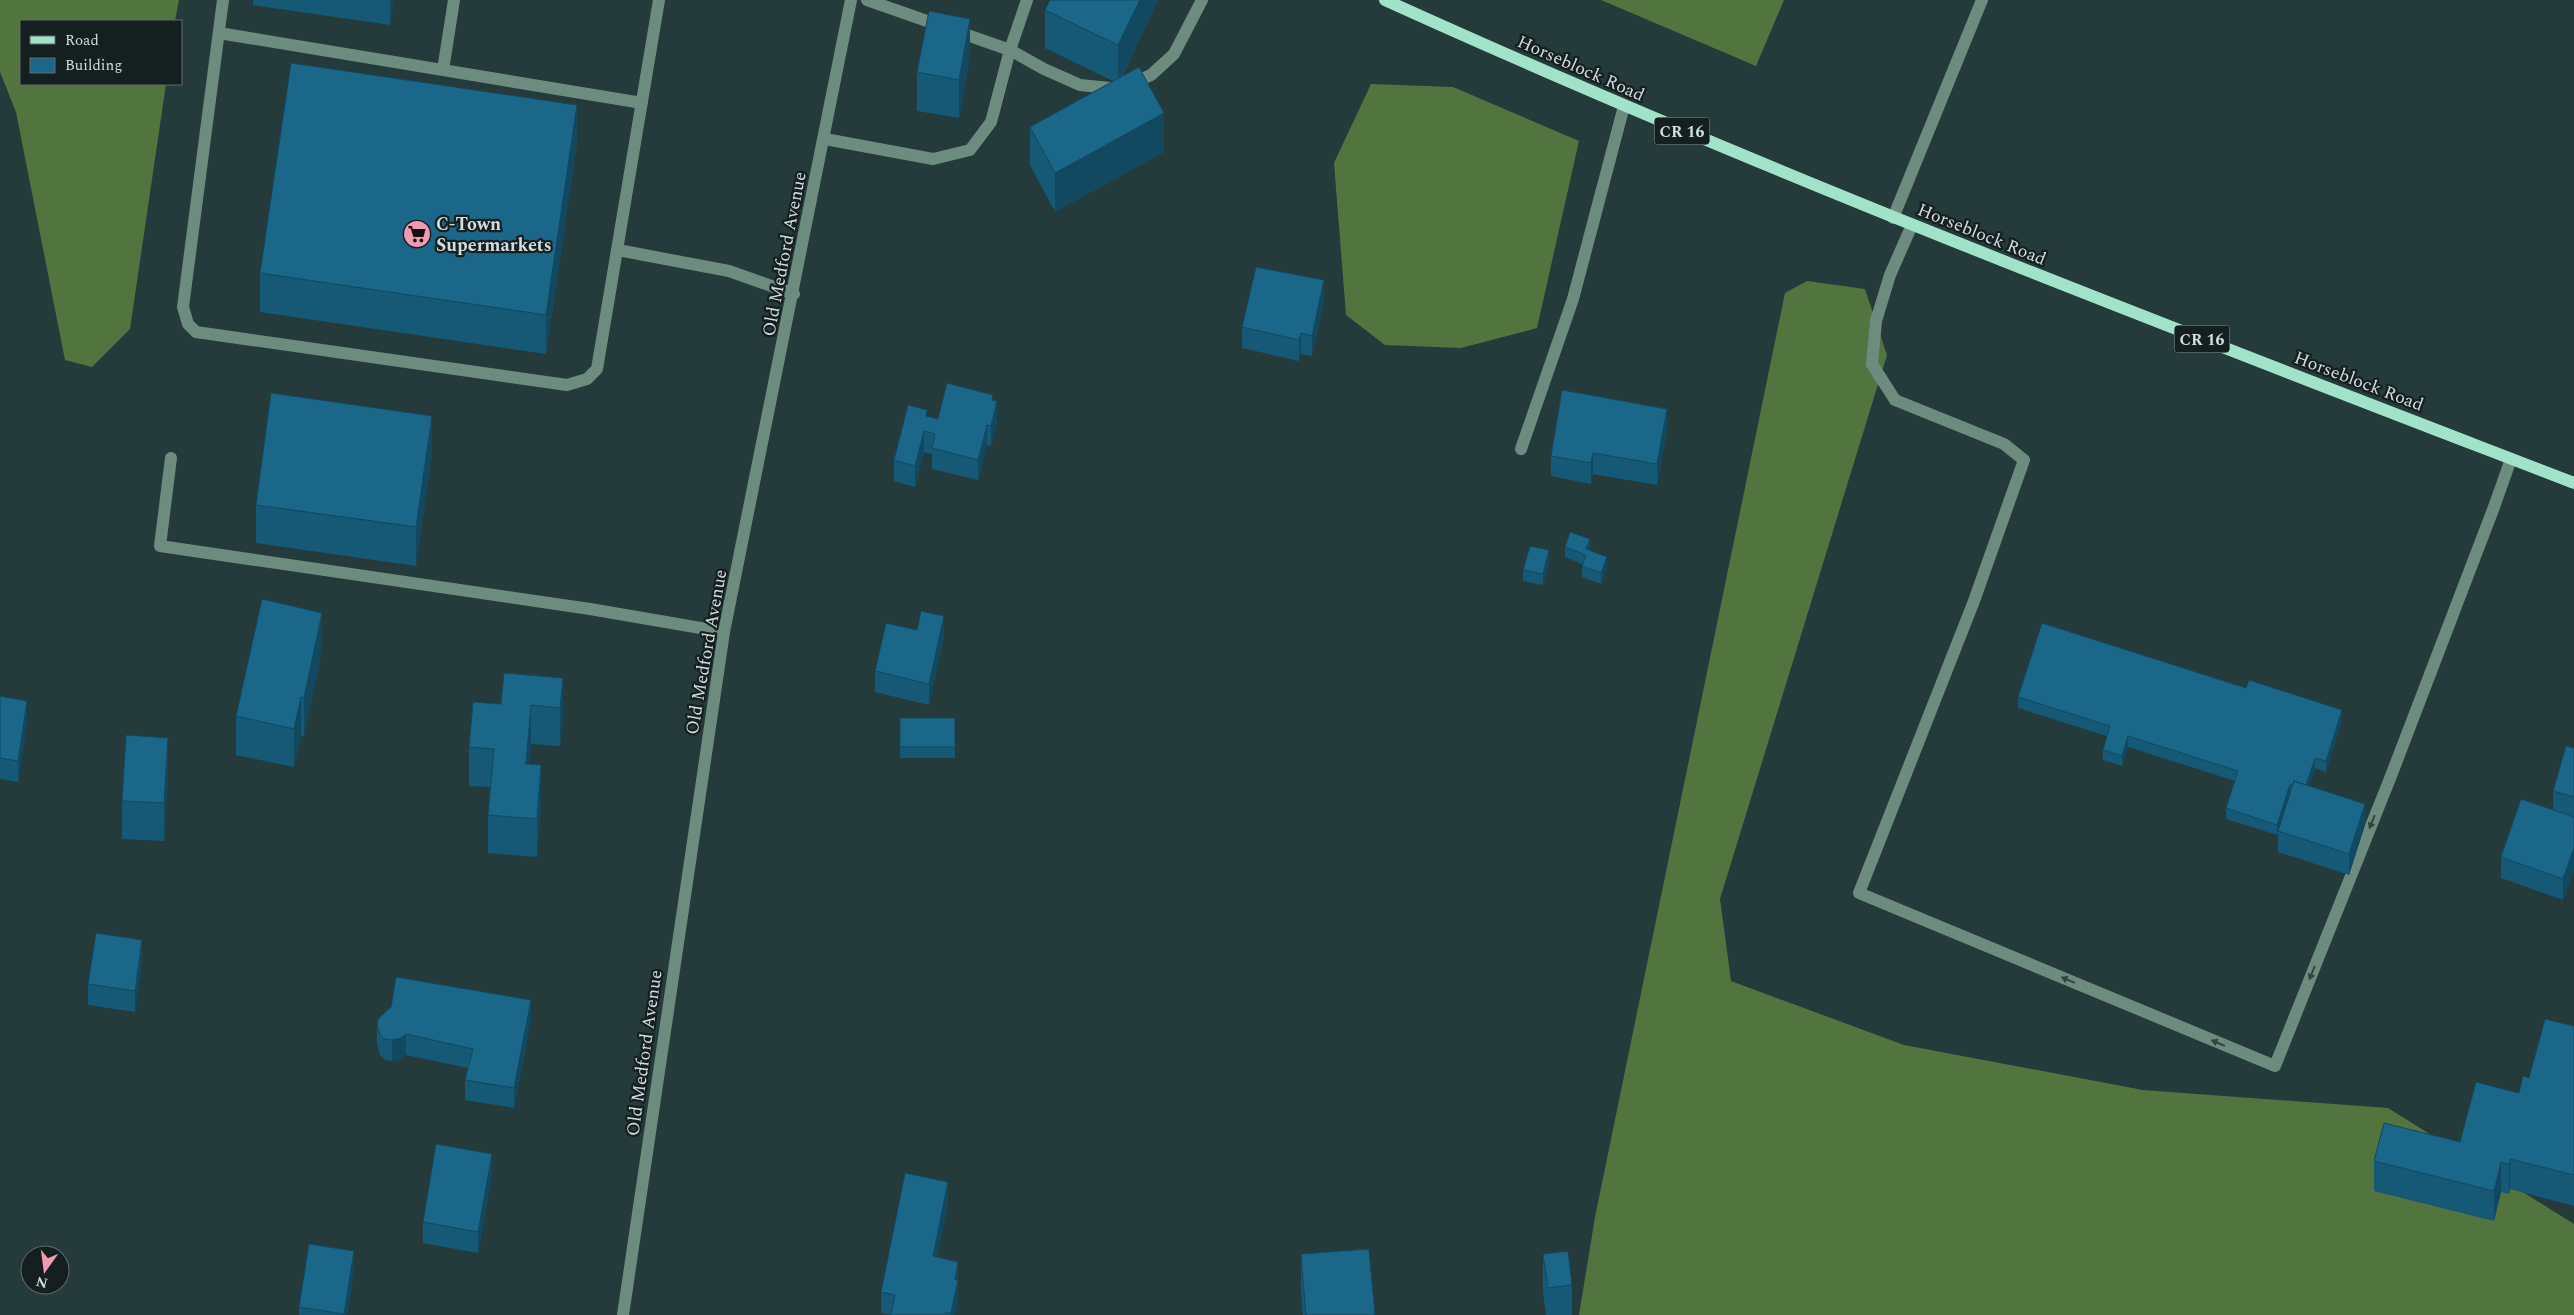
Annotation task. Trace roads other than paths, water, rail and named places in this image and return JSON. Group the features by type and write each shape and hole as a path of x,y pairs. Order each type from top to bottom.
{"main road":[{"name":"Horseblock Road","path":"1385,0 1624,106 1893,218 2574,483"}],"street":[{"path":"224,0 183,308 188,324 196,332 567,385 587,379 597,369 660,0"},
{"path":"444,70 454,0"},
{"name":"Old Medford Avenue","path":"623,1315 724,632 794,294 851,0"},
{"path":"867,0 1010,50 1044,69 1080,84 1120,89 1151,75 1174,54 1202,0"},
{"path":"825,139 933,159 970,150 991,122 1010,50 1027,0"},
{"path":"1893,218 1982,0"},
{"path":"219,34 642,103"},
{"path":"1521,449 1574,299 1624,106"},
{"path":"1912,225 1890,275 1876,321 1872,364 1895,400 2004,444 2024,460 1974,601 1860,893 2275,1066 2391,776 2511,459"},
{"path":"618,250 729,271 794,294"},
{"path":"171,458 160,546 590,609 724,632"}],"place":[{"name":"C‑Town Supermarkets","path":"417,234"}]}
